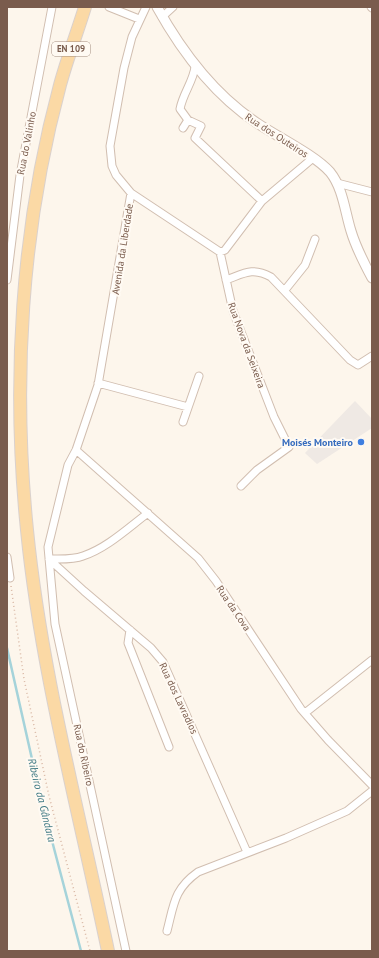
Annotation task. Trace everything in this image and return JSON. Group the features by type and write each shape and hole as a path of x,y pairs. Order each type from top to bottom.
{"main road":[{"name":"EN 109","path":"84,11 60,85 38,186 26,283 21,343 19,405 27,531 47,666 108,951"}],"street":[{"name":"Rua do Valinho","path":"7,280 20,175 52,7"},
{"path":"110,7 139,19"},
{"name":"Avenida da Liberdade","path":"76,450 98,383 131,193 114,170 110,160 110,146 124,68 139,19 146,7"},
{"name":"Rua dos Outeiros","path":"157,7 162,17 195,66 224,97 243,113 313,158 329,171 337,183 353,238 372,278"},
{"path":"162,17 173,7"},
{"path":"195,66 193,79 182,101 180,109 188,120 201,126 195,138 262,201"},
{"path":"183,128 188,120"},
{"path":"131,193 220,252 224,250 262,201 313,158"},
{"path":"337,183 372,192"},
{"path":"284,290 305,266 315,239"},
{"name":"Rua Nova da Seixeira","path":"220,252 233,311 274,417 288,447 257,470 241,486"},
{"path":"226,280 245,273 260,271 271,277 355,364 361,364 372,356"},
{"path":"182,422 199,376"},
{"path":"98,383 188,407"},
{"name":"Rua da Cova","path":"76,450 198,558 212,575 305,713 328,740 372,785"},
{"name":"Rua do Ribeiro","path":"76,450 68,465 48,547 55,624 126,951"},
{"path":"50,559 66,559 83,556 103,547 148,513"},
{"path":"7,557 8,577"},
{"name":"Rua dos Lavradios","path":"50,559 84,591 151,648 164,662 247,852"},
{"path":"130,630 128,643 169,747"},
{"path":"305,713 372,660"},
{"path":"167,931 178,891 187,880 198,872 286,838 347,810 372,791"}],"path":[{"path":"8,577 24,679 47,788 90,951"}],"shaded area":[{"path":"355,401 372,419 372,428 317,464 305,453"}],"waterway":[{"name":"Ribeiro da Gândara","path":"7,648 41,799 81,951"}],"place":[{"name":"Moisés Monteiro","path":"361,442"}]}
